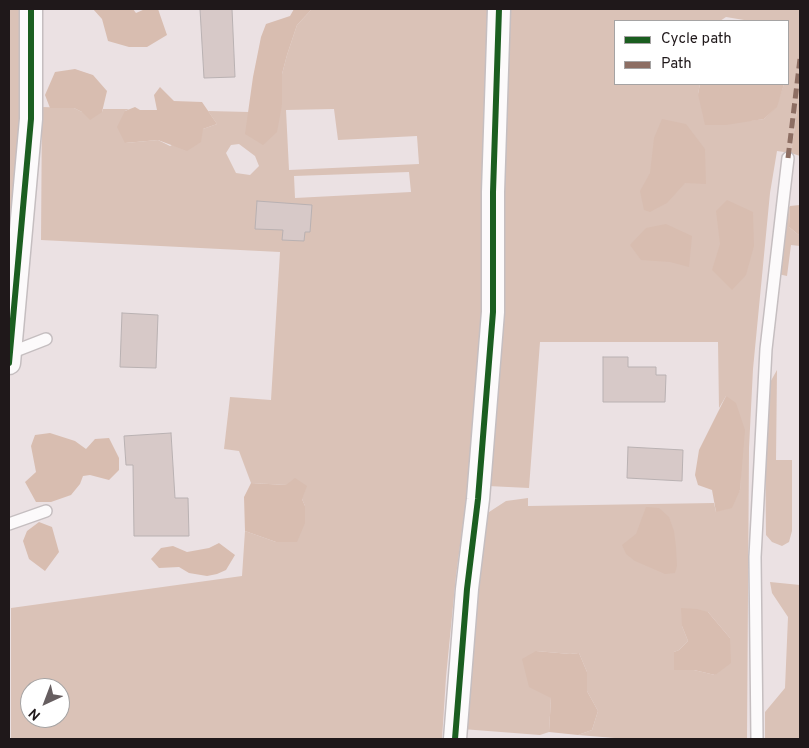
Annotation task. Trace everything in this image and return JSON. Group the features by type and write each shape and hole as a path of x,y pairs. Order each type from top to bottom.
{"street":[{"path":"9,358 12,297 36,74 31,9"},
{"path":"455,739 467,589 478,499 493,312 493,192 499,9"}],"lane":[{"path":"756,739 755,557 766,349 788,158"},
{"path":"9,358 46,339"},
{"path":"9,524 46,511"}],"shaded area":[{"path":"9,9 19,9 22,108 14,239 9,239"},
{"path":"93,9 133,9 136,13 145,9 158,9 167,35 147,47 129,47 108,41 102,19"},
{"path":"294,9 312,9 297,25 287,55 282,74 282,105 277,132 263,145 245,134 261,37 266,24 290,16"},
{"path":"312,9 493,9 478,410 456,576 442,739 11,739 11,608 242,576 245,531 276,542 305,506 302,499 286,485 251,483 239,451 224,449 230,397 271,400 280,252 41,240 42,107 74,108 82,112 102,112 103,109 129,109 125,111 125,143 158,140 170,146 217,124 208,111 249,112 246,134 282,105 282,74 297,25","holes":["334,109 338,140 417,136 419,164 289,170 286,110","239,144 255,156 259,166 250,175 236,173 226,153 231,145","409,172 411,192 295,198 294,176"]},
{"path":"504,9 800,9 800,90 791,153 777,151 770,193 753,369 749,448 747,739 627,739 578,735 592,730 598,711 587,691 587,672 579,653 536,651 551,698 549,732 540,735 462,729 486,514 506,501 528,498 528,506 714,503 716,512 740,490 741,463 726,396 719,408 718,342 540,342 529,488 488,486","holes":["708,612 730,638 715,675 694,670 674,670 674,652 679,650 688,641 682,626"]},
{"path":"75,69 93,75 107,91 102,112 90,120 82,112 74,108 50,108 45,95 55,72"},
{"path":"700,85 784,85 777,107 764,119 726,125 705,125 698,94"},
{"path":"160,87 174,101 202,102 217,124 203,129 201,142 187,151 158,140 125,143 117,127 125,111 135,107 140,110 157,110 154,95"},
{"path":"800,90 800,156 791,153"},
{"path":"662,119 686,124 705,149 706,184 685,183 667,203 650,212 644,210 640,191 650,173 654,138"},
{"path":"727,200 753,212 754,246 746,275 732,290 712,270 720,244 716,211"},
{"path":"800,205 800,236 789,227 790,206"},
{"path":"790,206 789,227 800,236 800,246 791,245 787,276 778,274 784,214"},
{"path":"666,224 692,236 689,267 670,262 641,260 630,245 646,228"},
{"path":"777,370 776,460 792,460 792,531 789,542 782,546 772,542 766,535 765,432 768,386"},
{"path":"726,396 736,403 745,430 740,490 732,508 716,512 712,490 698,485 695,475 699,450"},
{"path":"50,433 75,441 86,449 95,439 109,438 119,458 119,470 109,480 90,475 83,476 80,484 71,495 51,502 36,502 25,482 36,472 31,446 35,435"},
{"path":"295,478 307,486 302,499 305,506 305,523 297,542 276,542 245,531 244,497 251,483 286,485"},
{"path":"646,507 659,508 669,517 674,531 676,547 677,566 675,573 665,574 635,561 626,554 622,545 636,534"},
{"path":"39,522 52,527 59,552 45,571 29,559 23,541 27,531"},
{"path":"219,543 235,555 226,570 217,574 207,576 189,573 179,567 159,568 151,559 161,548 173,546 187,552 209,548"},
{"path":"770,582 800,585 800,739 765,739 765,712 785,688 788,617 772,593"},
{"path":"681,608 708,612 730,638 731,663 715,675 694,670 674,670 674,652 679,650 688,641 682,626"},
{"path":"536,651 579,653 587,672 587,691 598,711 592,730 578,735 549,732 551,698 529,687 522,659"}],"building":[{"path":"200,9 232,9 235,77 204,78"},
{"path":"257,201 312,205 310,232 305,232 304,241 282,240 283,230 255,229"},
{"path":"122,313 158,315 156,368 120,367"},
{"path":"603,357 628,357 628,367 656,367 656,375 666,375 665,402 603,402"},
{"path":"171,433 175,498 188,498 189,536 134,536 133,465 126,465 124,436"},
{"path":"628,447 683,450 682,481 627,478"}],"marked path":[{"path":"788,158 800,59"}],"cycle path":[{"path":"9,363 31,119 31,9"},
{"path":"455,739 467,589 478,499 493,312 493,192 499,9"}]}
